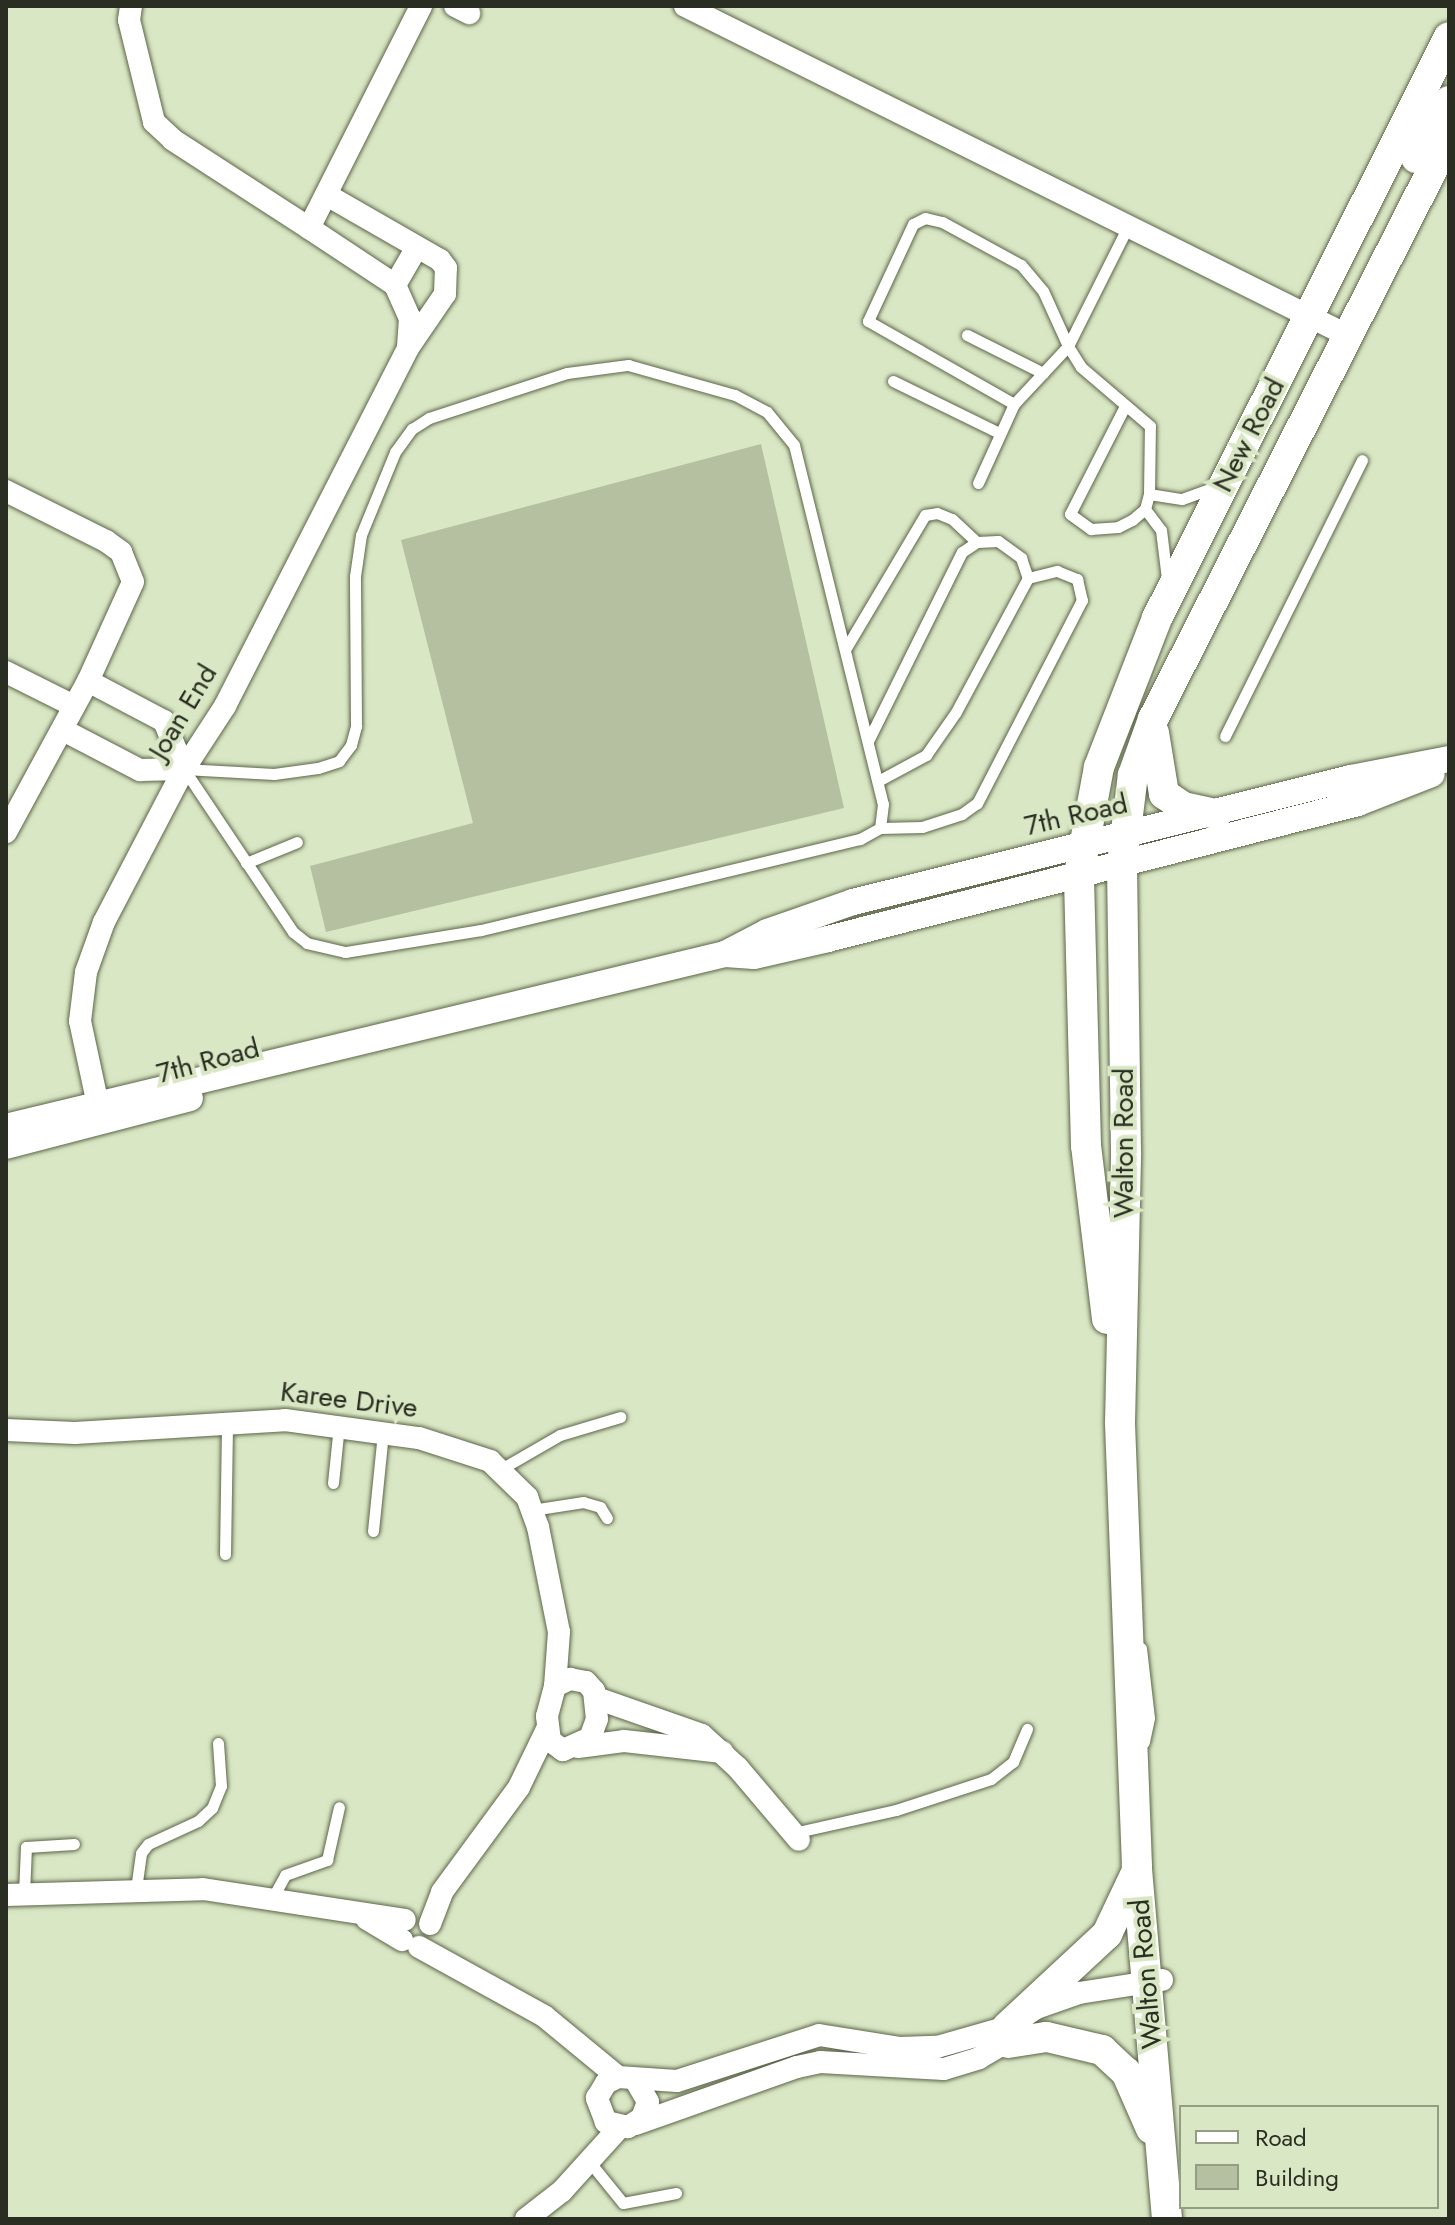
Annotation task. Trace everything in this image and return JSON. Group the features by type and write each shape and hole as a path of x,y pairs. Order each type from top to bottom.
{"main road":[{"name":"New Road","path":"1081,860 1114,718 1166,599 1449,37"},
{"path":"1310,316 1347,294 1449,101"},
{"name":"New Road","path":"1124,850 1133,775 1153,719 1449,137"},
{"path":"1153,719 1157,777 1164,794 1183,807 1216,814"},
{"name":"Walton Road","path":"1124,850 1126,1152 1120,1423 1167,2219"},
{"name":"Walton Road","path":"1081,860 1086,1146 1120,1423"},
{"name":"Walton Road","path":"1137,1740 1137,1866 1179,2183"},
{"path":"1007,2035 1107,1934 1130,1895 1137,1866"},
{"path":"1007,2035 1047,2037 1102,2050 1126,2072 1161,2153"}],"street":[{"path":"131,6 129,20 154,122 173,140 395,285 410,318 408,348"},
{"path":"309,228 421,6"},
{"path":"685,6 1349,336"},
{"path":"327,195 417,247 395,285"},
{"name":"Joan End","path":"100,1114 80,1021 86,972 104,922 184,769 225,706 408,348 432,319 448,282 440,260 417,247"},
{"path":"6,491 106,541 130,566 133,582 127,601 88,681 6,832"},
{"path":"6,672 74,706"},
{"path":"63,730 140,770 184,769 164,721 88,681"},
{"name":"7th Road","path":"1124,850 1216,814 1351,778 1449,759"},
{"name":"7th Road","path":"6,1146 100,1114 366,1036 423,1029 725,954 754,956 1081,860 1358,803 1449,768"},
{"name":"7th Road","path":"6,1127 100,1114"},
{"name":"Karee Drive","path":"6,1430 75,1433 227,1421 339,1425 459,1448 501,1469 532,1510 559,1632 578,1680"},
{"name":"Karee Drive","path":"555,1686 559,1632"},
{"path":"416,1930 519,1787 548,1727 555,1686 578,1680 590,1686 596,1698 594,1729 519,1787"},
{"path":"596,1698 702,1735 722,1752 796,1836"},
{"path":"645,1743 649,1718"},
{"path":"548,1727 550,1741 570,1748 645,1743 722,1752"},
{"path":"15,1894 203,1889 273,1897 416,1930 446,1958 544,2016 627,2079 648,2102 628,2126 584,2163 562,2191 526,2219"},
{"path":"628,2126 809,2064 944,2069 976,2048 1007,2035 1036,2008 1079,1993 1155,1985"},
{"path":"584,2163 599,2102 627,2079 677,2081 717,2072 804,2040 846,2035 899,2048 976,2048"},
{"path":"804,2040 809,2064"},
{"path":"577,2043 599,2102 628,2126"}],"lane":[{"path":"1014,404 868,321 913,224 925,218 1021,265 1043,291 1081,367 1150,426 1149,494 1145,509 1118,527 1102,531 1070,514 1125,406"},
{"path":"978,483 1014,404 1068,346 1128,226"},
{"path":"967,335 1043,373"},
{"path":"184,769 274,774 339,761 351,745 356,726 354,634 361,535 395,452 412,429 429,418 589,367 628,365 735,395 767,412 786,430 794,445 878,781 883,804 880,828"},
{"path":"893,381 999,433"},
{"path":"1225,736 1362,460"},
{"path":"1149,494 1182,499 1225,482"},
{"path":"1145,509 1161,530 1166,599"},
{"path":"846,648 925,515 937,513 952,519 977,542"},
{"path":"868,741 962,552 977,542 998,541 1021,558 1028,578 956,712 926,755 878,781"},
{"path":"184,769 293,932 307,943 345,952 481,930 860,839 880,828 922,827 962,814 977,803 1082,600 1077,579 1057,571 1028,578"},
{"path":"246,863 297,842"},
{"path":"501,1469 560,1435 620,1417"},
{"path":"225,1554 227,1421"},
{"path":"333,1483 339,1425"},
{"path":"373,1531 383,1431"},
{"path":"532,1510 583,1502 600,1507 607,1518"},
{"path":"796,1836 884,1814 991,1779 1013,1762 1027,1729"},
{"path":"136,1889 148,1844 198,1821 212,1808 221,1786 218,1743"},
{"path":"273,1897 285,1875 327,1860 339,1807"},
{"path":"15,1894 26,1847 74,1844"},
{"path":"584,2163 623,2203 676,2193"}],"building":[{"path":"761,444 844,808 326,932 310,866 473,823 401,540"}]}
